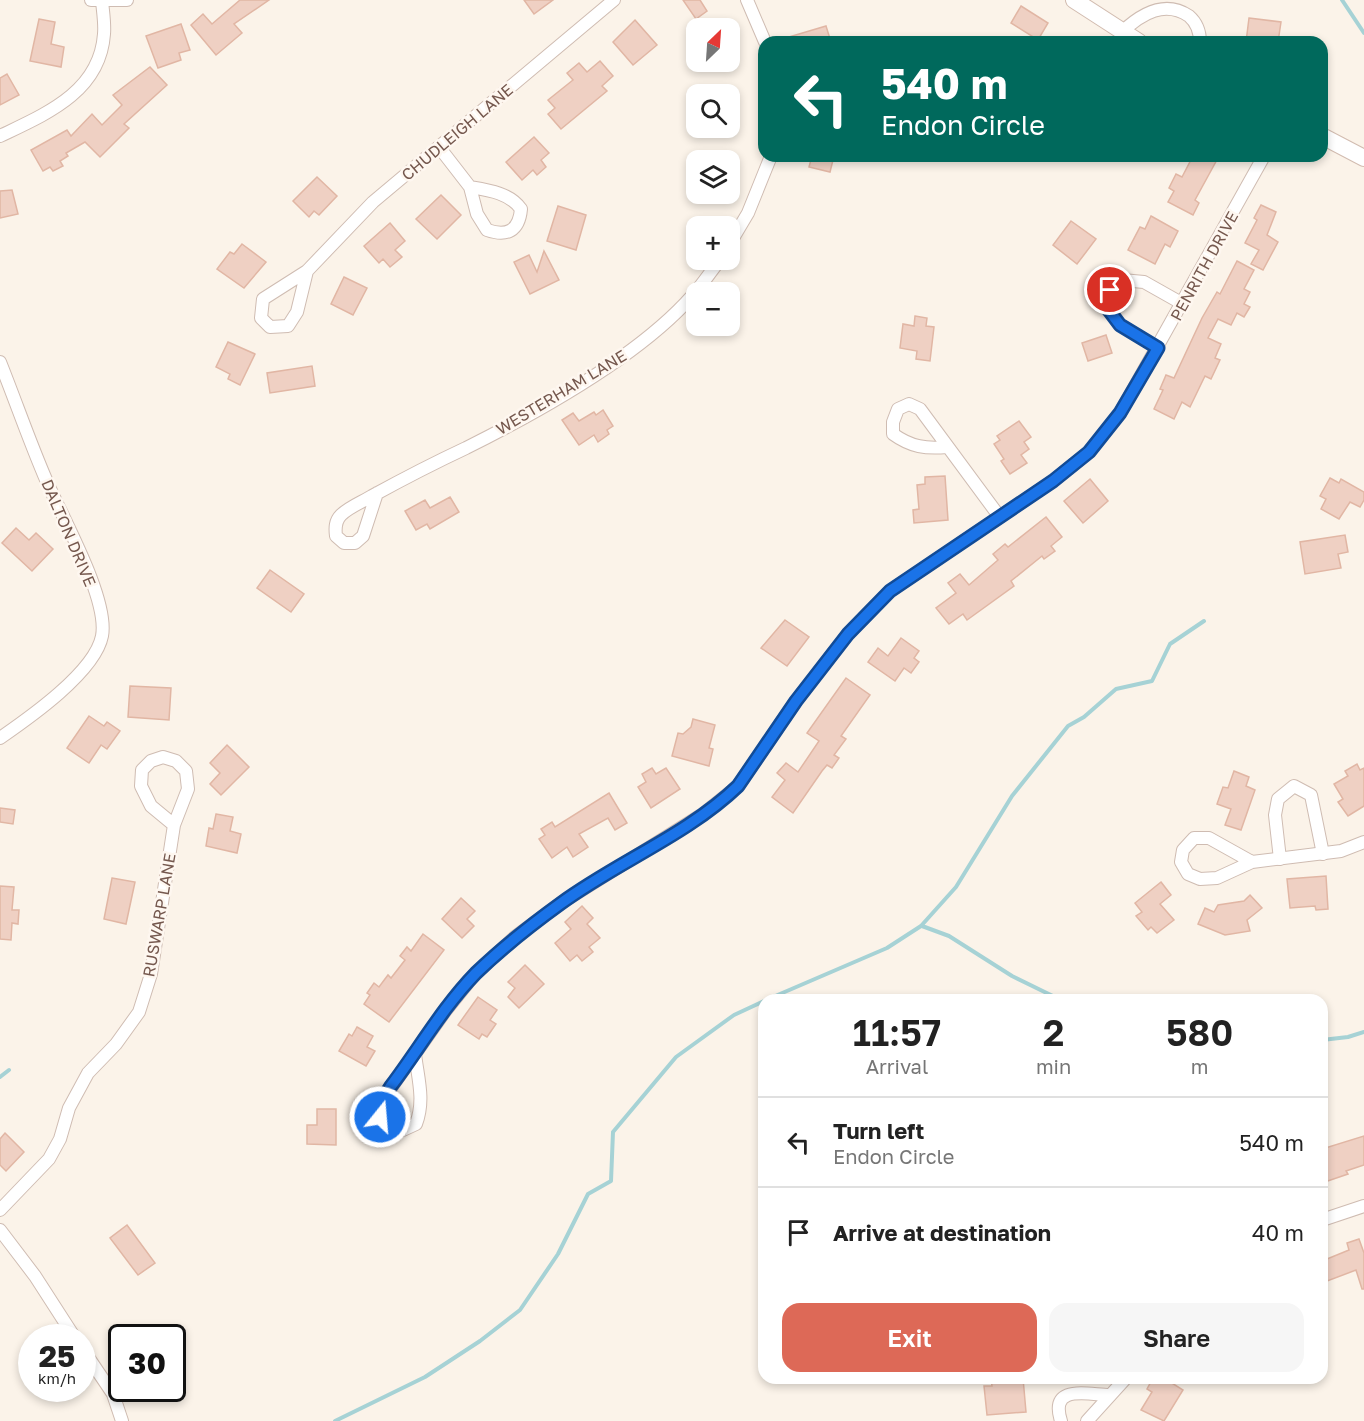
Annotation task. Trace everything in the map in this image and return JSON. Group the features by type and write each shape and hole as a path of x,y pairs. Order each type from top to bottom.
{"street":[{"path":"0,136 64,103 88,82 101,56 104,33 97,1 127,0"},
{"name":"CHUDLEIGH LANE","path":"307,271 297,312 288,326 270,327 261,318 263,299 307,271 373,202 614,0"},
{"path":"747,0 762,36"},
{"path":"1074,0 1128,36"},
{"path":"1122,32 1138,17 1168,6 1181,10 1193,19 1198,27 1199,36"},
{"path":"1328,139 1364,158"},
{"path":"439,147 470,188 477,214 487,230 500,234 512,232 520,221 521,208 516,201 484,189 470,188"},
{"path":"740,227 769,162"},
{"name":"PENRITH DRIVE","path":"415,1054 422,1095 421,1112 416,1124 403,1130 389,1125 380,1117 381,1102 415,1054 475,974 515,938 561,903 703,814 728,795 738,786 796,701 848,634 882,600 999,516 1053,481 1089,452 1120,413 1261,162"},
{"name":"WESTERHAM LANE","path":"377,493 474,444 611,364 654,332 692,296 712,270"},
{"path":"1158,348 1120,325 1108,309 1110,290 1122,279 1144,282 1183,303"},
{"name":"DALTON DRIVE","path":"0,362 47,482 87,571 100,614 102,635 94,656 63,690 0,738"},
{"path":"947,447 927,448 907,444 893,434 893,422 898,409 909,404 920,409 999,516"},
{"name":"RUSWARP LANE","path":"0,1210 48,1159 60,1139 69,1108 88,1073 116,1044 139,1012 151,974 174,825 188,789 186,771 176,762 162,757 151,761 142,770 141,786 151,806 174,825"},
{"path":"1280,859 1275,815 1278,799 1294,786 1311,795 1323,854"},
{"path":"1252,862 1209,838 1194,838 1183,850 1181,862 1188,874 1200,879 1217,878 1252,862 1323,854 1364,842"},
{"path":"1328,1218 1364,1206"},
{"path":"0,1230 35,1276 66,1324"},
{"path":"96,1369 113,1394 122,1421"},
{"path":"1088,1421 1120,1384"},
{"path":"1061,1421 1058,1410 1061,1401 1067,1395 1080,1392 1110,1395"}],"building":[{"path":"240,0 269,0 234,24 242,33 216,55 191,25 203,14 212,24"},
{"path":"524,0 553,0 534,14"},
{"path":"683,0 700,0 707,11 695,18"},
{"path":"1021,6 1048,23 1040,36 1032,36 1011,23"},
{"path":"1249,18 1281,22 1279,36 1247,36"},
{"path":"39,19 55,22 51,44 64,47 61,67 30,61"},
{"path":"635,20 657,45 633,65 613,42"},
{"path":"181,24 190,50 179,53 181,60 158,68 146,36"},
{"path":"826,26 829,36 792,36"},
{"path":"600,61 613,76 602,86 607,91 561,129 548,114 555,108 548,100 573,80 567,73 579,63 587,72"},
{"path":"150,67 167,85 124,124 129,128 100,157 85,142 66,153 68,156 60,161 63,166 53,171 50,167 43,171 31,150 67,130 71,136 92,114 102,125 122,105 113,95"},
{"path":"7,74 19,95 0,105 0,78"},
{"path":"534,137 549,153 541,160 546,167 537,175 533,170 522,180 506,162"},
{"path":"810,162 832,162 830,172 809,167"},
{"path":"1190,162 1216,162 1195,200 1199,203 1193,215 1168,202 1174,191 1169,188 1176,174 1182,177"},
{"path":"317,177 337,196 319,215 314,211 309,217 293,201"},
{"path":"12,190 18,214 0,218 0,191"},
{"path":"441,195 461,215 437,239 416,219"},
{"path":"1261,205 1276,212 1267,235 1278,242 1263,270 1251,264 1259,250 1245,243 1257,220 1254,218"},
{"path":"558,206 586,215 576,250 547,241"},
{"path":"1151,216 1178,231 1170,247 1165,244 1155,264 1128,250 1140,227 1145,229"},
{"path":"1071,221 1096,239 1077,264 1053,245"},
{"path":"390,223 405,241 395,250 402,257 390,267 383,259 379,263 364,246"},
{"path":"242,244 266,262 244,288 217,269 230,252 234,254"},
{"path":"544,251 559,280 530,294 514,262 529,255 537,272"},
{"path":"1237,261 1254,270 1244,289 1250,292 1244,304 1250,307 1244,317 1237,313 1231,325 1218,319 1208,338 1221,344 1215,358 1220,360 1211,379 1205,376 1190,407 1182,402 1174,419 1154,409 1163,390 1160,389 1166,375 1174,378 1202,318 1217,292 1220,294"},
{"path":"344,277 367,288 353,315 331,304"},
{"path":"915,316 927,318 926,326 934,327 930,361 916,359 917,351 900,348 903,324 914,326"},
{"path":"1106,335 1112,353 1088,361 1082,343"},
{"path":"228,342 255,354 240,385 228,379 230,374 216,367"},
{"path":"312,366 315,386 270,393 267,373"},
{"path":"603,410 613,426 607,430 609,434 598,442 594,435 579,445 562,420 573,413 579,421 594,412 596,415"},
{"path":"1019,421 1031,437 1024,442 1029,449 1021,455 1027,463 1010,474 1001,461 1004,459 994,444 1000,440 997,436"},
{"path":"945,476 948,520 914,523 913,510 919,509 917,485 925,484 925,477"},
{"path":"1330,478 1339,483 1341,479 1364,492 1364,500 1360,507 1350,502 1339,519 1321,509 1326,499 1320,496"},
{"path":"1090,479 1108,501 1083,523 1064,501"},
{"path":"450,497 459,512 430,529 427,524 416,530 405,511 425,500 430,508"},
{"path":"1046,517 1062,537 1051,546 1055,551 1044,559 1042,556 1011,581 1014,586 967,620 963,614 949,624 936,608 956,593 948,583 960,574 969,585 998,560 993,554 1005,544 1008,547"},
{"path":"16,528 29,540 36,533 53,549 32,571 2,543"},
{"path":"1345,535 1348,552 1338,554 1341,568 1305,574 1300,542"},
{"path":"270,570 304,594 291,612 257,588"},
{"path":"785,620 809,637 787,666 761,648"},
{"path":"901,638 919,651 914,658 919,662 911,673 904,668 895,681 868,662 878,648 888,656"},
{"path":"846,678 870,695 841,736 846,739 834,755 839,758 832,768 827,765 793,813 772,797 785,780 777,773 786,763 798,772 819,741 807,733"},
{"path":"130,686 171,688 169,720 128,717"},
{"path":"89,716 104,726 107,722 120,731 107,749 101,745 89,763 67,748"},
{"path":"693,719 715,725 709,748 713,749 709,766 672,756 678,733 683,734 691,727"},
{"path":"227,745 249,767 221,795 210,784 220,773 210,763"},
{"path":"1357,764 1360,770 1364,768 1364,806 1348,816 1338,802 1343,799 1334,784 1348,776 1345,771"},
{"path":"652,768 656,774 666,768 680,789 651,808 638,787 646,782 642,774"},
{"path":"1234,771 1249,777 1246,786 1255,790 1241,830 1225,825 1231,809 1217,804 1223,787 1228,788"},
{"path":"609,793 627,823 615,830 608,818 579,834 588,847 573,857 567,847 552,858 539,839 545,835 541,829 552,822 555,827"},
{"path":"0,808 15,810 13,824 0,822"},
{"path":"216,814 233,817 230,831 241,834 237,853 206,846 209,828 213,829"},
{"path":"1326,876 1328,909 1316,910 1315,906 1290,908 1287,879"},
{"path":"112,878 135,882 126,924 104,919"},
{"path":"1161,882 1171,895 1160,904 1174,920 1157,933 1151,927 1148,930 1136,916 1142,912 1135,903"},
{"path":"0,886 14,887 12,910 19,910 18,924 12,923 11,940 0,939"},
{"path":"1250,895 1262,908 1247,920 1250,931 1225,935 1198,924 1205,908 1214,912 1218,905 1244,901"},
{"path":"461,898 475,911 467,919 474,926 462,938 442,919"},
{"path":"582,906 593,918 587,924 600,938 589,947 593,952 582,961 577,955 570,961 555,943 571,929 565,922"},
{"path":"423,934 444,950 389,1022 364,1004 370,995 367,993 374,983 379,987 388,975 391,978 405,960 400,956 407,947 411,951"},
{"path":"525,965 544,984 519,1008 508,997 515,988 508,982"},
{"path":"478,997 497,1010 490,1020 496,1024 487,1037 482,1034 479,1039 458,1025"},
{"path":"357,1027 373,1036 367,1047 375,1051 366,1066 339,1051 349,1034 352,1036"},
{"path":"317,1109 336,1109 336,1145 307,1144 307,1125 317,1125"},
{"path":"5,1133 24,1152 6,1171 0,1165 0,1139"},
{"path":"1364,1136 1364,1165 1328,1181 1328,1147"},
{"path":"127,1225 155,1263 138,1275 110,1238"},
{"path":"1359,1239 1364,1253 1364,1289 1362,1289 1356,1270 1328,1281 1328,1259 1349,1250 1347,1243"},
{"path":"992,1384 1024,1384 1026,1412 987,1415 984,1386 992,1386"},
{"path":"1150,1384 1174,1384 1183,1390 1164,1421 1141,1410 1152,1392 1147,1389"}],"waterway":[{"path":"1342,0 1364,33"},
{"path":"780,994 887,948 921,926 956,887 1012,796 1068,726 1084,717 1116,689 1152,681 1170,644 1204,621"},
{"path":"922,926 949,936 1012,976 1049,994"},
{"path":"335,1421 425,1377 480,1341 520,1310 558,1254 588,1194 611,1181 613,1132 676,1057 734,1015 758,1004"},
{"path":"1328,1039 1364,1032"},
{"path":"0,1077 9,1070"}],"route":[{"path":"380,1117 381,1102 391,1086 475,974 515,938 561,903 703,814 728,795 738,786 796,701 848,634 890,591 1053,481 1089,452 1120,413 1158,348 1120,325 1108,309 1110,290"}]}
